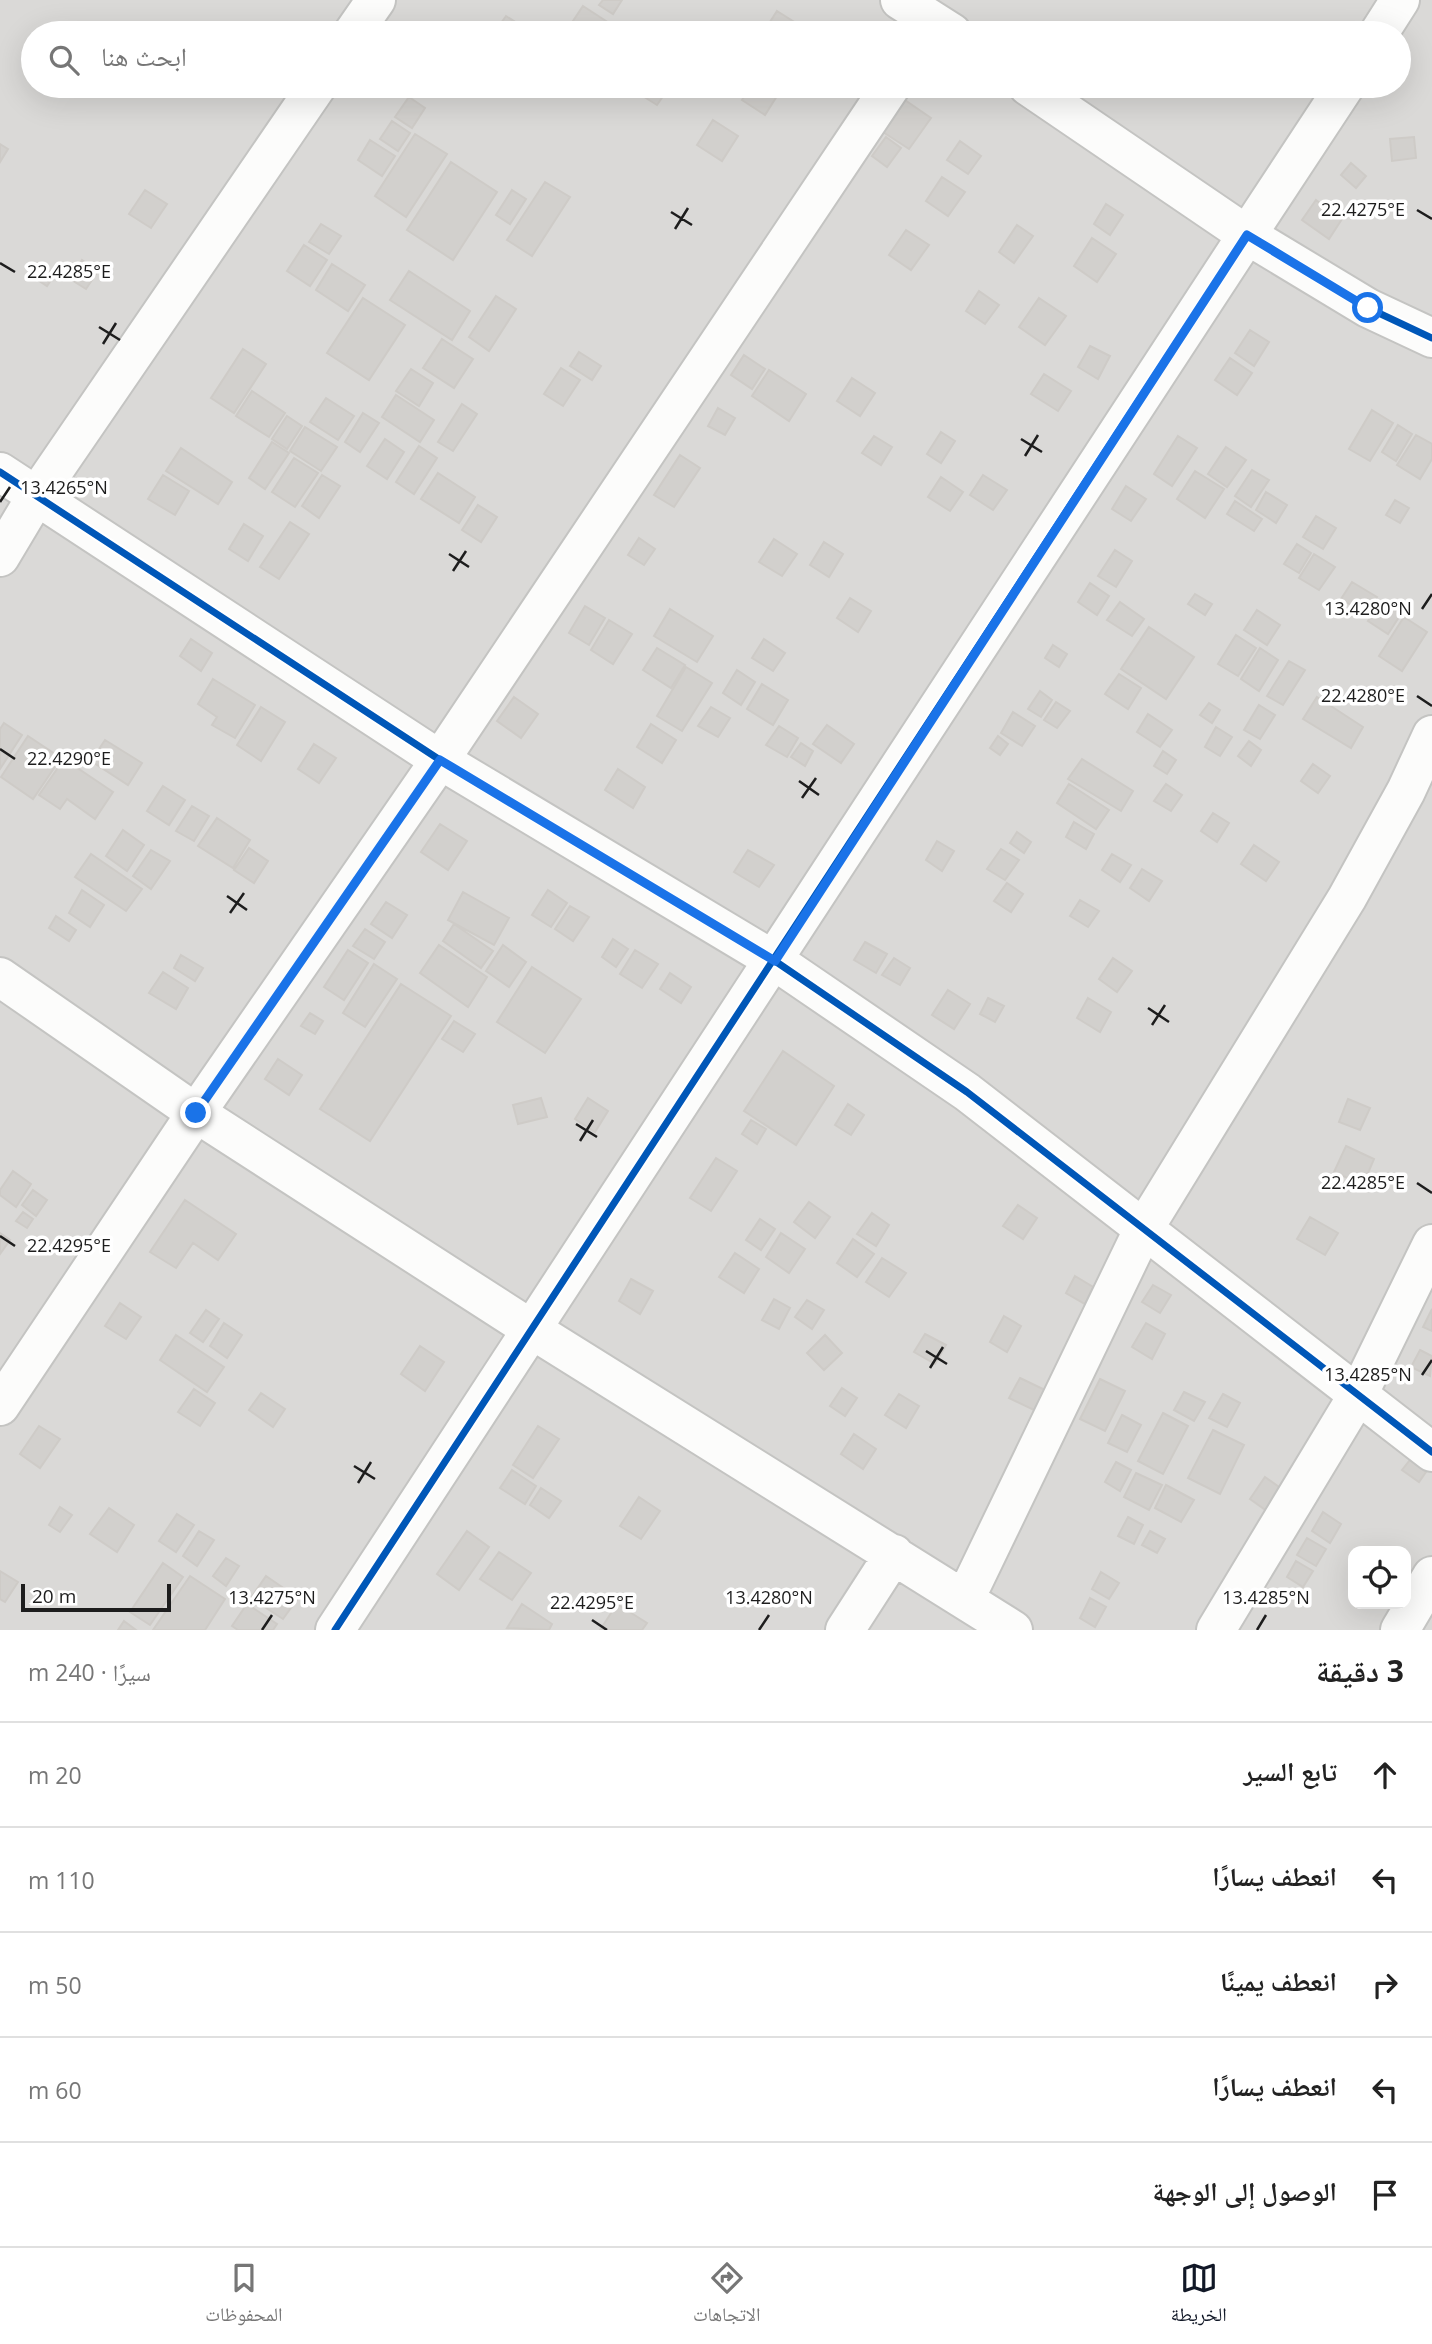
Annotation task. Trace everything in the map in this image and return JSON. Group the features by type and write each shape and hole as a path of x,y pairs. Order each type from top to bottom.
{"street":[{"path":"362,21 376,0"},
{"path":"900,0 937,21"},
{"path":"1387,21 1401,0"},
{"path":"0,557 37,495 309,98"},
{"path":"0,1406 196,1113 440,760 883,98"},
{"path":"1046,98 1247,235 1368,308 1432,338"},
{"path":"335,1630 1337,98"},
{"path":"0,472 440,760 775,961 967,1092 1432,1452"},
{"path":"965,1599 1143,1230 1347,898 1406,791 1432,735"},
{"path":"0,977 196,1113 531,1329 1013,1630"},
{"path":"1216,1630 1359,1393 1432,1244"},
{"path":"845,1630 894,1554"},
{"path":"1400,1630 1432,1576"}],"shaded area":[{"path":"0,0 1432,0 1432,1630 0,1630"}],"building":[{"path":"603,0 622,0 613,14 599,5"},
{"path":"583,6 606,21 573,21"},
{"path":"777,11 793,21 771,21"},
{"path":"408,98 425,108 412,128 395,117"},
{"path":"646,98 662,98 657,105"},
{"path":"743,98 776,98 765,115 742,100"},
{"path":"902,98 931,118 909,149 880,130"},
{"path":"713,120 738,136 722,161 697,145"},
{"path":"392,121 410,133 398,151 380,139"},
{"path":"415,134 447,154 406,217 375,196"},
{"path":"886,137 901,148 887,167 872,156"},
{"path":"1414,137 1416,158 1392,161 1390,139"},
{"path":"370,140 395,156 382,176 358,160"},
{"path":"960,141 981,156 968,174 947,160"},
{"path":"0,144 8,149 0,162"},
{"path":"451,162 497,192 453,260 407,230"},
{"path":"1351,163 1366,176 1356,188 1341,175"},
{"path":"942,177 965,192 948,216 926,201"},
{"path":"545,182 570,197 532,256 507,240"},
{"path":"145,190 167,204 151,228 129,214"},
{"path":"512,190 526,199 510,224 496,215"},
{"path":"1316,200 1342,219 1329,239 1302,220"},
{"path":"1106,204 1123,215 1110,235 1094,224"},
{"path":"321,224 341,236 329,254 309,242"},
{"path":"1017,225 1033,236 1014,263 999,252"},
{"path":"906,230 929,245 911,270 889,255"},
{"path":"1092,238 1116,254 1097,282 1074,266"},
{"path":"304,245 327,260 310,286 287,271"},
{"path":"82,260 98,271 86,289 70,279"},
{"path":"38,263 55,274 47,286 30,275"},
{"path":"332,264 365,285 348,311 316,290"},
{"path":"409,271 470,311 452,340 390,300"},
{"path":"979,291 999,305 985,324 966,311"},
{"path":"496,296 516,309 489,351 469,337"},
{"path":"363,298 405,325 369,380 327,353"},
{"path":"1039,298 1066,316 1045,345 1019,327"},
{"path":"1250,330 1269,342 1254,366 1235,353"},
{"path":"442,339 473,359 454,388 423,368"},
{"path":"1090,346 1110,356 1098,379 1078,367"},
{"path":"243,349 266,364 234,413 211,398"},
{"path":"579,352 601,366 592,380 570,366"},
{"path":"744,355 765,369 752,389 731,375"},
{"path":"1230,358 1252,373 1237,395 1215,380"},
{"path":"561,368 580,380 563,406 544,394"},
{"path":"411,369 433,383 419,406 396,391"},
{"path":"769,370 806,394 789,421 752,396"},
{"path":"1044,374 1071,391 1058,411 1031,394"},
{"path":"852,378 875,393 860,416 837,401"},
{"path":"252,391 285,413 269,437 236,416"},
{"path":"396,395 434,420 420,442 382,417"},
{"path":"326,398 354,416 338,440 310,422"},
{"path":"462,404 477,414 453,451 438,442"},
{"path":"718,408 735,418 725,435 708,426"},
{"path":"1372,410 1393,423 1370,461 1349,449"},
{"path":"363,413 379,423 360,452 345,442"},
{"path":"287,416 302,426 287,449 272,439"},
{"path":"1398,425 1412,434 1396,461 1382,452"},
{"path":"305,427 337,447 321,471 290,451"},
{"path":"941,432 955,441 941,463 927,454"},
{"path":"1416,435 1432,444 1432,459 1420,479 1397,465"},
{"path":"874,436 892,447 881,465 862,453"},
{"path":"1178,436 1197,448 1172,486 1154,474"},
{"path":"385,439 404,452 387,479 367,466"},
{"path":"272,442 289,453 265,489 249,478"},
{"path":"419,446 437,458 414,494 396,482"},
{"path":"1226,447 1246,460 1227,487 1208,474"},
{"path":"181,448 232,482 218,504 166,471"},
{"path":"680,455 700,468 674,507 654,495"},
{"path":"294,458 318,473 295,507 272,492"},
{"path":"1252,470 1269,480 1251,507 1235,496"},
{"path":"1195,471 1224,489 1205,518 1177,499"},
{"path":"438,473 475,497 459,523 421,499"},
{"path":"163,475 189,491 175,515 148,499"},
{"path":"322,475 340,486 319,518 302,506"},
{"path":"983,475 1007,490 993,510 970,495"},
{"path":"941,477 963,492 950,511 928,497"},
{"path":"1126,486 1146,499 1131,521 1112,509"},
{"path":"1266,492 1287,505 1276,523 1256,510"},
{"path":"1395,500 1409,508 1400,523 1386,515"},
{"path":"1235,501 1262,519 1254,531 1227,514"},
{"path":"478,505 497,517 481,542 462,530"},
{"path":"1316,516 1336,528 1323,549 1303,537"},
{"path":"290,522 309,534 279,579 260,567"},
{"path":"244,524 263,536 248,561 229,549"},
{"path":"639,538 655,549 644,565 628,555"},
{"path":"774,539 797,554 782,576 759,562"},
{"path":"824,542 843,554 829,577 810,565"},
{"path":"1297,544 1311,553 1299,573 1284,564"},
{"path":"1115,550 1132,561 1116,587 1098,576"},
{"path":"1314,554 1335,567 1319,590 1299,578"},
{"path":"1352,582 1377,597 1366,614 1341,599"},
{"path":"1090,583 1109,596 1097,615 1078,602"},
{"path":"1195,594 1212,604 1205,615 1188,604"},
{"path":"850,598 871,611 858,632 837,618"},
{"path":"1382,601 1401,614 1388,634 1368,621"},
{"path":"1120,602 1144,619 1132,636 1107,620"},
{"path":"585,606 605,618 589,645 569,633"},
{"path":"670,609 713,636 697,662 654,636"},
{"path":"1257,610 1280,625 1267,645 1244,630"},
{"path":"1404,617 1427,632 1402,671 1379,656"},
{"path":"609,620 632,634 613,664 591,650"},
{"path":"1149,627 1194,657 1166,699 1121,669"},
{"path":"1236,635 1256,648 1238,676 1218,664"},
{"path":"191,639 212,653 201,671 180,656"},
{"path":"764,639 785,653 773,671 752,658"},
{"path":"1053,645 1067,654 1059,667 1045,658"},
{"path":"657,648 685,665 671,688 643,670"},
{"path":"1260,648 1278,660 1259,691 1241,679"},
{"path":"1289,661 1305,670 1283,705 1267,696"},
{"path":"686,667 712,683 682,731 657,716"},
{"path":"737,670 755,682 741,705 723,693"},
{"path":"1119,674 1141,688 1128,709 1105,694"},
{"path":"213,679 255,705 235,738 212,725 217,717 198,704"},
{"path":"762,684 788,700 773,725 747,709"},
{"path":"1040,691 1052,700 1041,717 1028,709"},
{"path":"514,697 538,714 521,738 497,721"},
{"path":"1317,697 1363,727 1351,748 1303,719"},
{"path":"1056,702 1070,711 1057,728 1044,720"},
{"path":"1209,703 1220,710 1212,723 1200,715"},
{"path":"1259,705 1275,715 1260,739 1244,730"},
{"path":"261,707 285,722 261,761 237,745"},
{"path":"711,707 730,718 718,737 698,726"},
{"path":"1013,712 1035,726 1022,746 1001,733"},
{"path":"1148,714 1172,730 1160,747 1137,732"},
{"path":"4,723 22,735 0,769 0,729"},
{"path":"651,724 676,740 662,763 637,747"},
{"path":"827,725 854,744 841,763 813,744"},
{"path":"779,726 798,738 787,757 766,745"},
{"path":"1216,727 1232,737 1220,756 1205,747"},
{"path":"28,736 61,758 33,799 1,777"},
{"path":"998,736 1008,744 1000,755 990,748"},
{"path":"105,740 142,763 128,785 91,761"},
{"path":"1249,741 1261,750 1251,766 1238,756"},
{"path":"801,743 813,751 805,766 791,757"},
{"path":"314,744 336,758 319,783 298,769"},
{"path":"1163,751 1176,760 1167,774 1154,766"},
{"path":"64,759 113,792 95,819 67,799 60,809 39,795"},
{"path":"1082,759 1133,791 1121,811 1068,779"},
{"path":"1313,764 1330,776 1318,793 1301,781"},
{"path":"618,769 645,787 633,808 605,790"},
{"path":"1069,784 1109,810 1096,829 1057,803"},
{"path":"1166,784 1182,795 1171,811 1154,801"},
{"path":"163,786 185,800 169,825 147,811"},
{"path":"192,806 209,816 194,841 176,831"},
{"path":"1213,813 1229,823 1217,842 1201,831"},
{"path":"217,818 250,840 233,868 198,846"},
{"path":"1074,822 1094,834 1086,849 1066,837"},
{"path":"440,824 467,841 448,870 421,852"},
{"path":"123,830 144,845 127,871 106,856"},
{"path":"1017,832 1031,842 1024,853 1010,843"},
{"path":"937,841 954,851 942,871 926,860"},
{"path":"1254,845 1279,862 1266,881 1241,864"},
{"path":"249,848 268,861 254,883 234,870"},
{"path":"1001,849 1019,860 1005,880 987,869"},
{"path":"151,850 170,861 151,889 133,876"},
{"path":"748,850 774,865 759,887 734,872"},
{"path":"91,854 142,889 126,911 75,877"},
{"path":"1112,854 1131,865 1120,882 1102,870"},
{"path":"1142,869 1162,881 1149,901 1130,888"},
{"path":"1007,883 1023,894 1011,912 994,901"},
{"path":"82,890 104,905 90,927 69,913"},
{"path":"548,890 567,903 551,927 532,915"},
{"path":"463,892 509,918 494,945 448,920"},
{"path":"1080,900 1099,911 1088,927 1070,916"},
{"path":"386,902 407,915 392,938 371,924"},
{"path":"570,906 589,917 573,941 555,929"},
{"path":"56,916 76,930 69,941 49,928"},
{"path":"454,924 493,951 481,968 443,941"},
{"path":"365,929 385,942 374,959 353,946"},
{"path":"613,939 628,949 616,967 602,957"},
{"path":"865,942 887,954 876,973 854,960"},
{"path":"439,945 487,977 468,1007 420,973"},
{"path":"503,945 526,962 509,987 486,971"},
{"path":"348,950 368,963 344,1000 324,987"},
{"path":"635,950 658,964 642,988 620,974"},
{"path":"181,955 203,968 195,981 174,968"},
{"path":"894,958 910,968 900,985 882,975"},
{"path":"1113,958 1132,971 1117,992 1099,979"},
{"path":"374,964 397,979 365,1027 343,1013"},
{"path":"532,967 581,999 545,1053 497,1022"},
{"path":"163,972 188,988 176,1009 149,993"},
{"path":"670,973 691,987 681,1003 660,989"},
{"path":"401,984 451,1016 370,1141 320,1109"},
{"path":"948,990 970,1004 954,1029 932,1015"},
{"path":"988,998 1004,1006 995,1022 980,1014"},
{"path":"1088,998 1111,1012 1100,1032 1077,1018"},
{"path":"310,1013 323,1021 315,1034 301,1026"},
{"path":"454,1021 475,1034 463,1052 442,1039"},
{"path":"783,1051 834,1086 796,1145 744,1111"},
{"path":"278,1059 302,1075 289,1095 265,1079"},
{"path":"541,1098 547,1117 518,1124 513,1105"},
{"path":"588,1098 608,1111 595,1132 575,1119"},
{"path":"1348,1099 1370,1108 1360,1130 1339,1122"},
{"path":"848,1104 864,1115 851,1135 835,1125"},
{"path":"751,1120 766,1129 757,1144 742,1134"},
{"path":"1346,1146 1374,1159 1363,1185 1334,1172"},
{"path":"716,1158 737,1171 711,1211 690,1198"},
{"path":"13,1171 31,1184 16,1207 0,1195 0,1190"},
{"path":"33,1190 47,1200 36,1216 22,1205"},
{"path":"185,1200 236,1234 218,1260 193,1243 176,1268 150,1252"},
{"path":"809,1202 830,1217 815,1238 794,1222"},
{"path":"1018,1205 1037,1218 1023,1239 1003,1226"},
{"path":"23,1212 33,1219 27,1228 16,1221"},
{"path":"872,1213 889,1225 876,1246 857,1234"},
{"path":"1310,1217 1338,1233 1325,1255 1297,1239"},
{"path":"760,1219 775,1229 761,1250 746,1240"},
{"path":"0,1233 10,1240 0,1254"},
{"path":"781,1233 805,1249 789,1273 766,1257"},
{"path":"853,1239 874,1254 857,1277 837,1263"},
{"path":"735,1253 759,1269 744,1293 719,1277"},
{"path":"882,1258 906,1273 889,1297 866,1282"},
{"path":"1075,1276 1093,1287 1085,1304 1066,1293"},
{"path":"631,1279 653,1291 640,1314 619,1301"},
{"path":"1153,1285 1171,1295 1160,1313 1142,1302"},
{"path":"774,1299 790,1308 779,1329 762,1320"},
{"path":"807,1300 824,1310 812,1329 795,1317"},
{"path":"120,1303 141,1317 126,1339 105,1326"},
{"path":"1432,1309 1432,1331 1423,1327"},
{"path":"206,1310 219,1319 203,1342 190,1333"},
{"path":"1004,1316 1021,1326 1007,1352 990,1342"},
{"path":"224,1323 242,1335 227,1358 210,1346"},
{"path":"1146,1323 1165,1334 1152,1359 1132,1347"},
{"path":"925,1334 946,1345 935,1364 914,1352"},
{"path":"176,1335 224,1367 207,1392 160,1360"},
{"path":"825,1335 842,1353 824,1370 807,1353"},
{"path":"420,1346 444,1362 425,1391 401,1374"},
{"path":"1420,1350 1432,1356 1430,1376 1411,1367"},
{"path":"1020,1378 1045,1390 1034,1410 1009,1398"},
{"path":"1100,1379 1125,1391 1105,1431 1080,1419"},
{"path":"842,1388 857,1398 845,1416 830,1406"},
{"path":"194,1389 215,1403 200,1426 178,1412"},
{"path":"1184,1392 1205,1402 1194,1421 1174,1410"},
{"path":"261,1393 285,1409 273,1427 249,1410"},
{"path":"899,1394 919,1406 906,1428 885,1415"},
{"path":"1223,1394 1240,1403 1227,1427 1209,1418"},
{"path":"1163,1413 1188,1426 1163,1474 1138,1461"},
{"path":"1122,1415 1141,1425 1127,1452 1108,1443"},
{"path":"39,1426 60,1439 40,1468 20,1454"},
{"path":"538,1426 559,1439 533,1478 513,1465"},
{"path":"1213,1430 1244,1445 1220,1494 1188,1478"},
{"path":"854,1434 876,1449 863,1469 841,1454"},
{"path":"1410,1460 1426,1472 1419,1482 1402,1470"},
{"path":"1116,1462 1131,1470 1120,1491 1105,1482"},
{"path":"512,1470 536,1486 525,1504 500,1488"},
{"path":"1136,1473 1162,1485 1149,1510 1124,1497"},
{"path":"1265,1477 1286,1492 1271,1514 1250,1499"},
{"path":"1166,1485 1194,1500 1181,1522 1155,1508"},
{"path":"541,1488 561,1501 549,1518 530,1505"},
{"path":"639,1497 660,1511 641,1539 620,1526"},
{"path":"60,1507 72,1515 60,1532 49,1525"},
{"path":"109,1508 134,1525 117,1552 90,1534"},
{"path":"1323,1512 1341,1524 1330,1543 1312,1531"},
{"path":"177,1514 194,1525 176,1552 159,1541"},
{"path":"1128,1517 1143,1525 1134,1544 1118,1536"},
{"path":"199,1531 214,1540 197,1566 183,1556"},
{"path":"467,1531 489,1547 459,1590 437,1574"},
{"path":"1150,1531 1165,1539 1157,1553 1142,1545"},
{"path":"1307,1538 1326,1549 1316,1566 1297,1555"},
{"path":"499,1552 531,1573 512,1600 480,1579"},
{"path":"226,1558 239,1566 226,1586 213,1576"},
{"path":"1296,1561 1313,1571 1303,1587 1287,1577"},
{"path":"163,1563 183,1577 150,1625 130,1612"},
{"path":"0,1571 18,1582 5,1602 0,1599"},
{"path":"1101,1572 1119,1583 1109,1599 1092,1589"},
{"path":"190,1576 225,1599 205,1630 153,1630"},
{"path":"266,1576 298,1598 283,1619 251,1598"},
{"path":"1090,1598 1106,1607 1095,1627 1080,1618"},
{"path":"247,1604 277,1624 273,1630 238,1630 232,1626"},
{"path":"522,1604 552,1624 549,1630 507,1628"},
{"path":"617,1604 647,1623 642,1630 600,1630"},
{"path":"124,1621 136,1630 118,1630"}],"cycle path":[{"path":"335,1630 1247,235 1368,308 1432,338"},
{"path":"0,472 440,760 775,961 967,1092 1432,1452"}],"route":[{"path":"196,1113 440,760 775,961 1247,235 1368,308"}]}
